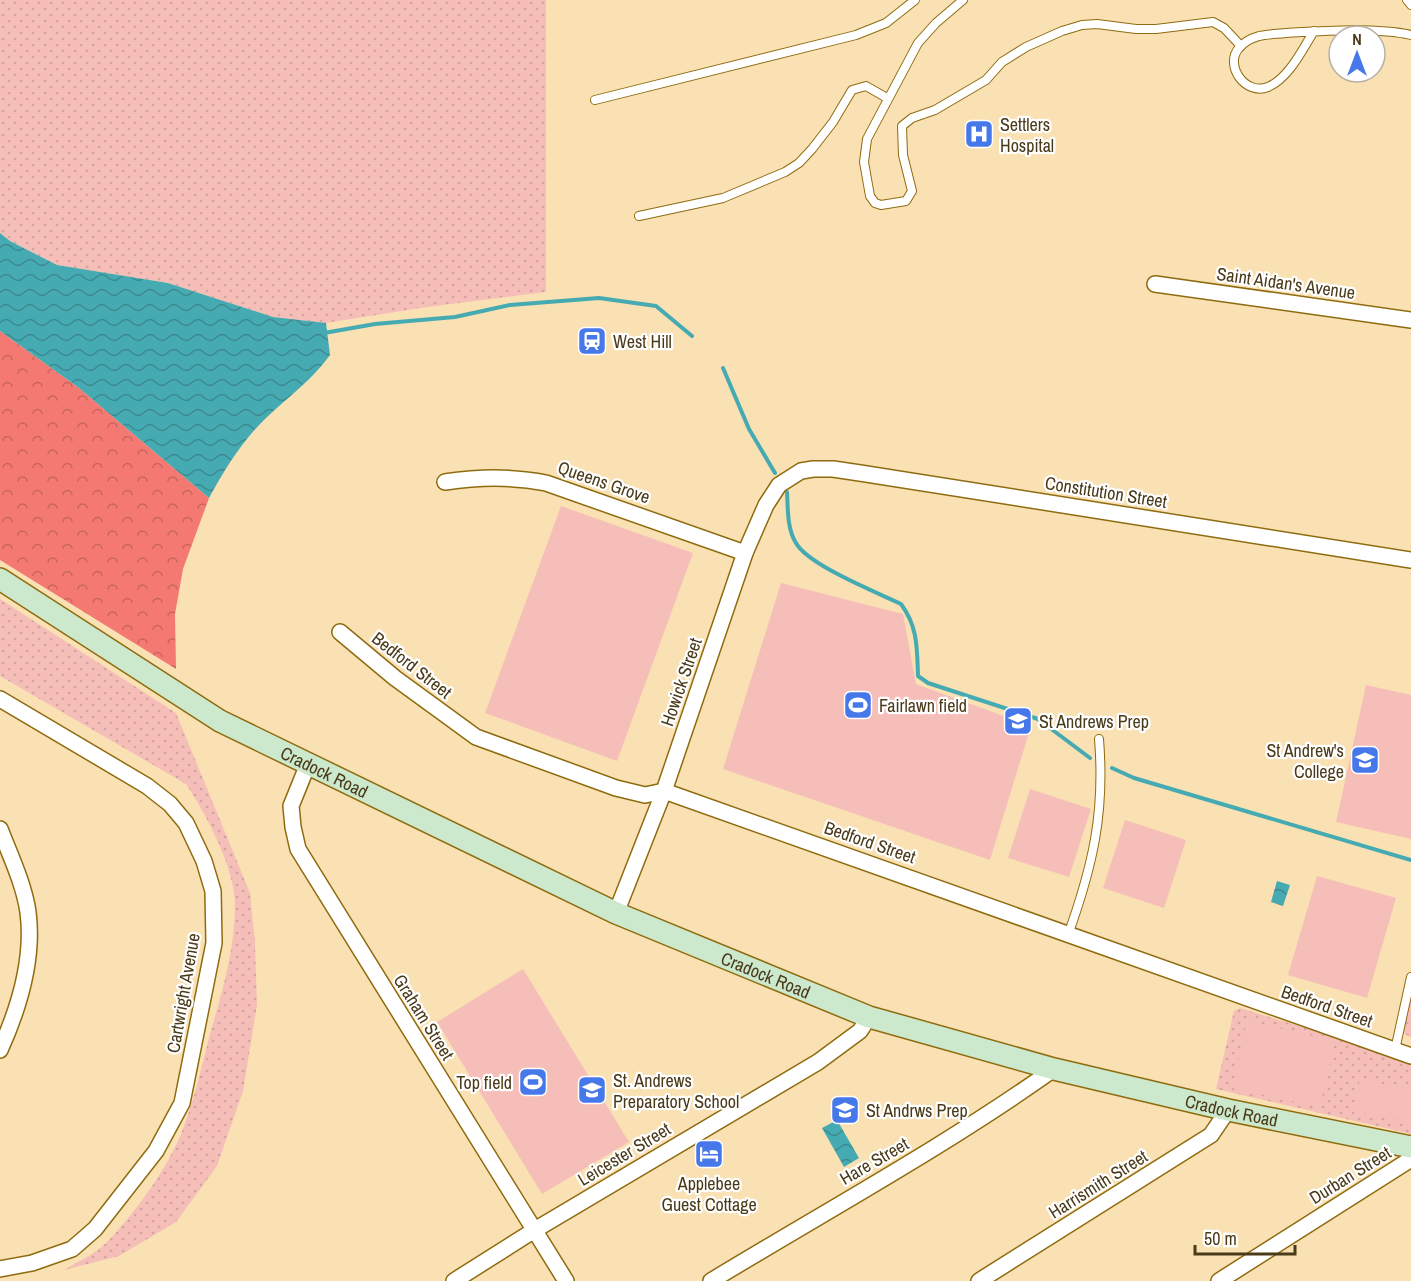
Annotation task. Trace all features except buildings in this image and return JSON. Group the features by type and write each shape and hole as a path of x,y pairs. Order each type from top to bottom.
{"main road":[{"name":"Cradock Road","path":"0,579 220,721 616,913 869,1017 1054,1070 1228,1110 1411,1147"}],"street":[{"name":"Saint Aidan's Avenue","path":"1155,284 1411,320"},
{"name":"Constitution Street","path":"795,473 813,469 860,473 1411,560"},
{"name":"Howick Street","path":"616,913 664,791 745,552 766,505 779,485 795,473"},
{"name":"Queens Grove","path":"445,482 474,477 521,477 546,483 745,552"},
{"name":"Bedford Street","path":"340,633 395,678 476,737 616,788 645,795 664,791 1411,1056"},
{"name":"Cartwright Avenue","path":"0,699 147,786 170,804 186,823 204,861 213,891 214,943 182,1103 156,1151 95,1229 72,1249 32,1263 0,1269"},
{"name":"Graham Street","path":"308,764 291,806 292,827 298,849 566,1281"},
{"path":"0,829 16,869 28,910 30,935 20,999 0,1050"},
{"name":"Leicester Street","path":"454,1281 533,1230 818,1062 860,1031 869,1017"},
{"name":"Hare Street","path":"711,1281 933,1149 1054,1070"},
{"name":"Harrismith Street","path":"980,1281 1211,1135 1228,1110"},
{"name":"Durban Street","path":"1219,1281 1411,1159"}],"lane":[{"path":"595,100 856,35 886,23 915,0"},
{"path":"963,0 936,23 918,43 867,139 864,162 870,196 875,203 881,205 906,201 912,191 903,155 902,126 912,118 935,110 986,80 1002,62 1026,47 1062,31 1082,25 1097,24 1156,29 1213,22 1224,28 1241,46"},
{"path":"1407,0 1411,5"},
{"path":"1314,31 1282,78 1267,87 1246,85 1237,73 1234,56 1241,46 1261,35 1314,31 1411,35"},
{"path":"639,216 723,198 785,172 799,163 812,149 852,90 866,86 887,98"},
{"path":"1068,935 1088,878 1098,830 1102,780 1099,739"},
{"path":"1395,1050 1411,977"}],"shaded area":[{"path":"0,0 546,0 546,292 326,323 273,317 168,283 57,265 10,241 0,233"},
{"path":"561,506 693,553 617,761 485,713"},
{"name":"Fairlawn field","path":"781,583 903,614 916,684 1031,726 990,860 723,769"},
{"path":"0,599 176,713 250,893 255,943 257,1005 243,1091 217,1166 176,1222 119,1256 64,1270 97,1251 117,1231 151,1188 178,1141 195,1092 223,987 233,938 235,905 225,858 186,784 0,676"},
{"path":"1366,685 1411,695 1411,839 1336,822"},
{"path":"1030,789 1091,809 1069,877 1008,858"},
{"path":"1125,820 1186,840 1164,908 1103,888"},
{"path":"1317,876 1396,898 1367,998 1288,975"},
{"name":"Top field","path":"523,969 629,1142 542,1194 437,1022"},
{"path":"1411,999 1411,1037 1402,1033"},
{"path":"1240,1008 1358,1044 1411,1064 1411,1134 1216,1089 1234,1011"},
{"path":"1247,1021 1335,1041 1320,1107 1232,1088"},
{"path":"1360,1079 1411,1090 1411,1123 1353,1111"}],"green space":[{"path":"0,331 79,388 209,498 183,569 175,614 176,669 0,560"}],"water":[{"path":"0,233 10,241 57,265 168,283 273,317 326,323 330,355 308,380 249,436 209,498 79,388 0,331"},
{"path":"1277,881 1290,885 1283,906 1271,902"},
{"path":"837,1120 859,1158 844,1167 822,1128"}],"waterway":[{"path":"324,333 375,324 455,317 510,305 599,298 656,306 692,336"},
{"path":"723,368 749,429 775,473"},
{"path":"787,492 791,532 803,551 828,569 901,604 914,630 918,676 928,683 1038,719 1090,758"},
{"path":"1112,768 1134,778 1411,860"}],"place":[{"name":"Settlers Hospital","path":"979,134"},
{"name":"West Hill","path":"592,341"},
{"name":"Fairlawn field","path":"858,705"},
{"name":"St Andrews Prep","path":"1018,721"},
{"name":"St Andrew's College","path":"1365,760"},
{"name":"Top field","path":"533,1082"},
{"name":"St. Andrews Preparatory School","path":"592,1090"},
{"name":"St Andrws Prep","path":"845,1110"},
{"name":"Applebee Guest Cottage","path":"709,1154"}]}
